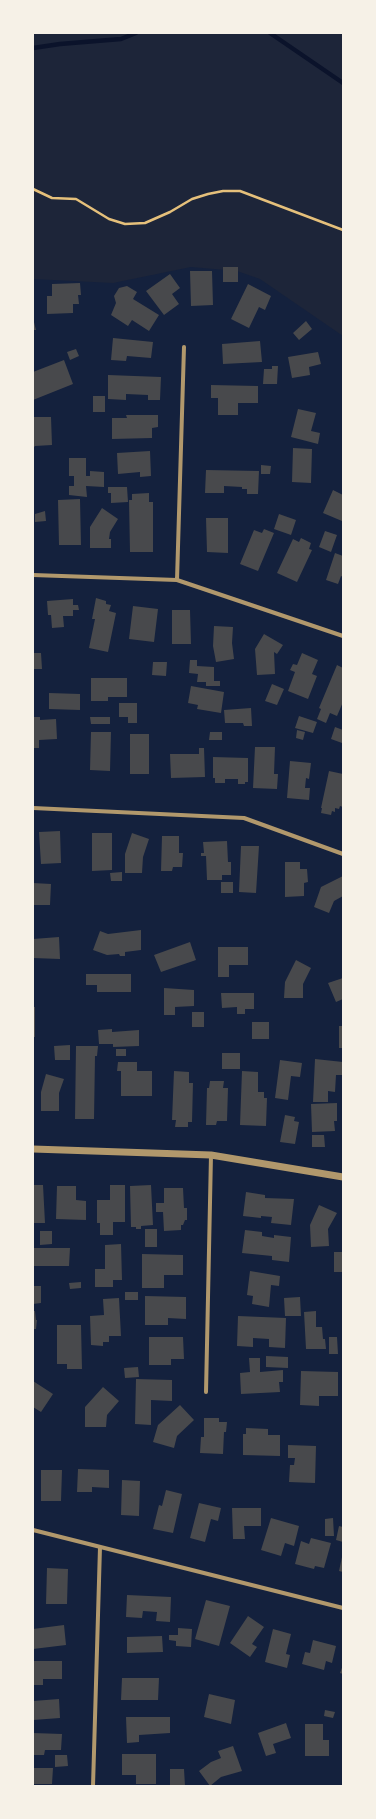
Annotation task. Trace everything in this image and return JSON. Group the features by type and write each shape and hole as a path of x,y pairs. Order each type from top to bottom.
{"street":[{"path":"177,580 184,347"},
{"path":"33,575 177,580 343,636"},
{"path":"33,808 244,818 343,854"},
{"path":"33,1149 211,1155 343,1177"},
{"path":"206,1392 211,1155"},
{"path":"33,1530 343,1608"},
{"path":"92,1786 100,1547"}],"path":[{"path":"33,189 52,198 76,199 109,219 125,224 144,223 170,212 192,199 208,194 223,190 240,191 343,230"}],"shaded area":[{"path":"33,33 343,33 343,336 260,279 237,271 191,267 113,283 33,279"}],"building":[{"path":"223,267 238,267 238,282 223,282"},
{"path":"190,271 212,271 213,305 191,306"},
{"path":"170,274 180,288 172,294 179,304 164,315 146,291"},
{"path":"80,283 81,295 78,295 79,304 73,304 73,313 47,314 47,296 52,296 52,284"},
{"path":"248,284 271,296 265,310 259,307 249,328 231,319"},
{"path":"127,286 137,292 133,299 159,315 149,331 132,320 128,326 111,315 116,303 114,296 119,288"},
{"path":"33,318 36,330 33,330"},
{"path":"306,321 312,329 299,340 293,333"},
{"path":"113,338 153,342 151,358 127,356 126,361 111,360"},
{"path":"260,341 262,362 223,364 222,344"},
{"path":"76,349 79,356 70,360 67,352"},
{"path":"318,352 321,364 309,367 310,375 292,378 288,357"},
{"path":"64,360 73,384 33,400 33,372"},
{"path":"272,366 278,366 277,384 263,384 264,369 272,369"},
{"path":"108,375 161,377 160,400 148,400 148,395 126,394 126,400 108,399"},
{"path":"211,385 258,386 258,403 238,403 238,415 218,415 218,398 211,398"},
{"path":"93,396 105,396 105,412 93,412"},
{"path":"298,409 316,413 311,431 320,433 318,444 291,437"},
{"path":"126,415 158,415 158,427 152,428 152,438 112,439 112,418 127,418"},
{"path":"33,417 51,417 52,445 35,446 33,448"},
{"path":"293,448 312,449 311,483 292,482"},
{"path":"150,451 151,476 140,477 140,472 118,474 117,453"},
{"path":"69,458 86,458 86,476 90,476 90,471 104,472 104,487 86,486 87,497 69,495 69,486 74,486 74,476 69,476"},
{"path":"261,465 271,466 270,474 261,474"},
{"path":"206,470 259,471 258,494 247,494 247,489 242,489 242,487 224,486 224,493 205,493"},
{"path":"108,487 127,487 128,502 111,503 111,493 108,493"},
{"path":"333,490 343,495 342,521 323,513"},
{"path":"149,493 149,502 153,502 153,552 130,552 129,500 132,500 132,494"},
{"path":"80,499 81,545 59,545 58,500"},
{"path":"102,508 118,519 110,532 109,539 111,539 111,548 90,548 90,527"},
{"path":"45,511 46,521 35,522 35,514"},
{"path":"279,514 296,520 291,535 274,529"},
{"path":"206,518 228,518 228,553 207,552"},
{"path":"264,529 274,533 258,571 240,564 254,530 262,533"},
{"path":"325,531 337,535 331,552 319,547"},
{"path":"301,538 311,543 309,549 312,550 297,582 277,573 293,539 299,542"},
{"path":"335,553 343,556 343,577 341,576 338,584 326,580"},
{"path":"96,598 106,601 106,604 111,605 109,611 116,613 108,652 89,648 95,619 92,619"},
{"path":"73,599 73,605 78,605 79,610 73,610 73,616 63,616 64,627 52,628 51,615 48,615 47,601"},
{"path":"133,606 158,609 154,642 129,639"},
{"path":"172,610 190,610 191,644 172,644"},
{"path":"214,626 233,627 232,643 234,659 216,662 213,646"},
{"path":"264,634 283,645 277,654 274,652 275,674 257,675 255,649"},
{"path":"33,653 41,653 42,669 33,669"},
{"path":"302,653 318,660 312,674 317,676 308,699 288,691 295,672 290,670 293,664 297,665"},
{"path":"190,660 197,660 197,666 214,667 214,681 220,681 220,686 206,686 206,682 197,682 198,674 189,673"},
{"path":"153,662 167,662 166,676 152,675"},
{"path":"337,665 343,668 343,702 337,716 330,713 326,723 317,719 321,709 319,708"},
{"path":"91,678 127,678 127,697 108,697 108,701 91,701"},
{"path":"272,684 284,689 277,705 265,701"},
{"path":"191,686 224,692 221,713 197,709 198,705 188,703"},
{"path":"49,693 80,694 80,710 49,709"},
{"path":"119,703 137,703 137,723 128,723 128,717 119,717"},
{"path":"251,708 252,726 244,726 243,723 225,723 224,710"},
{"path":"299,716 317,722 313,733 295,728"},
{"path":"34,717 40,717 40,720 56,719 57,739 39,740 39,748 33,748"},
{"path":"90,717 110,717 110,724 91,724"},
{"path":"335,727 343,730 342,743 331,739"},
{"path":"297,730 305,732 303,740 296,738"},
{"path":"91,732 111,732 110,771 90,770"},
{"path":"210,732 222,732 222,740 209,740"},
{"path":"130,734 149,734 149,774 130,774"},
{"path":"255,747 275,747 274,774 278,774 277,789 253,788"},
{"path":"199,748 204,748 205,777 171,778 170,754 199,754"},
{"path":"213,757 248,758 248,782 245,782 245,784 238,784 238,779 225,779 225,783 215,783 215,778 213,778"},
{"path":"290,761 311,763 309,779 306,778 305,788 310,788 309,800 287,798"},
{"path":"329,771 343,774 343,807 340,806 339,809 335,808 335,812 332,811 331,815 321,813"},
{"path":"60,831 61,863 41,864 39,832"},
{"path":"92,833 112,833 112,870 92,871"},
{"path":"132,833 149,839 143,857 142,873 125,873 125,854"},
{"path":"162,836 179,836 179,853 183,853 182,867 173,867 172,871 161,871"},
{"path":"227,841 228,862 231,862 231,875 222,875 222,880 207,880 206,856 201,856 201,853 204,853 203,842"},
{"path":"241,846 259,846 256,893 239,892"},
{"path":"285,862 300,862 300,869 307,869 308,882 304,883 304,896 285,897"},
{"path":"122,872 122,881 111,881 110,873"},
{"path":"343,876 343,896 334,901 329,913 314,907 321,887"},
{"path":"221,882 233,882 233,893 221,893"},
{"path":"33,883 51,884 50,905 33,905"},
{"path":"141,930 141,950 125,952 125,956 120,956 119,954 107,955 93,950 100,931 108,934"},
{"path":"59,937 60,959 33,958 33,939"},
{"path":"190,942 196,960 161,972 154,955"},
{"path":"218,947 248,947 248,965 229,965 229,977 218,977"},
{"path":"296,960 311,968 303,984 303,998 284,998 285,982"},
{"path":"86,974 131,974 131,992 97,992 97,985 86,985"},
{"path":"343,978 343,999 336,1002 328,983"},
{"path":"164,988 194,990 194,1006 175,1007 175,1015 164,1015"},
{"path":"221,993 254,993 254,1009 245,1009 245,1014 237,1014 237,1007 222,1008"},
{"path":"33,1007 35,1007 35,1037 33,1037"},
{"path":"192,1012 204,1012 204,1027 192,1027"},
{"path":"252,1022 269,1022 269,1039 252,1039"},
{"path":"339,1026 343,1026 343,1048 339,1048"},
{"path":"112,1029 112,1032 139,1030 139,1046 113,1047 113,1044 99,1044 98,1030"},
{"path":"70,1045 70,1060 55,1060 54,1046"},
{"path":"76,1046 98,1046 97,1056 95,1056 94,1119 75,1119"},
{"path":"116,1049 126,1049 126,1056 116,1056"},
{"path":"222,1053 240,1053 240,1069 222,1069"},
{"path":"315,1059 343,1062 343,1075 336,1075 335,1092 328,1091 328,1102 313,1102"},
{"path":"280,1060 302,1063 300,1077 291,1076 288,1100 275,1098"},
{"path":"118,1062 137,1062 137,1071 152,1071 152,1096 121,1096 121,1071 117,1071"},
{"path":"174,1071 189,1072 189,1083 193,1083 192,1122 188,1122 188,1127 175,1127 176,1120 172,1120"},
{"path":"242,1071 258,1072 258,1092 264,1092 264,1098 267,1098 266,1126 240,1125"},
{"path":"46,1074 64,1079 59,1093 59,1111 41,1111 41,1092"},
{"path":"210,1081 224,1081 223,1088 228,1088 227,1121 217,1121 216,1125 206,1125 207,1088 209,1088"},
{"path":"337,1103 337,1121 334,1121 335,1131 312,1132 311,1104"},
{"path":"285,1115 295,1117 294,1121 299,1122 295,1144 280,1142"},
{"path":"312,1135 324,1135 325,1147 312,1147"},
{"path":"33,1185 43,1185 45,1223 33,1223"},
{"path":"110,1185 125,1185 125,1222 113,1222 113,1235 100,1235 100,1223 97,1223 97,1200 110,1200"},
{"path":"151,1185 153,1225 141,1226 141,1229 131,1227 130,1186"},
{"path":"57,1186 76,1186 76,1200 86,1201 86,1220 56,1219"},
{"path":"164,1188 183,1188 184,1208 187,1208 187,1220 185,1220 183,1225 181,1225 181,1230 164,1231 163,1212 156,1212 156,1203 164,1203"},
{"path":"246,1192 265,1195 265,1198 294,1199 291,1225 271,1223 272,1217 261,1216 261,1218 243,1216"},
{"path":"319,1205 337,1213 328,1229 329,1246 311,1247 310,1225"},
{"path":"145,1229 157,1229 157,1247 145,1247"},
{"path":"245,1230 262,1232 262,1236 274,1238 274,1235 291,1237 289,1262 272,1260 272,1256 242,1253"},
{"path":"40,1231 52,1231 52,1244 40,1245"},
{"path":"121,1244 122,1280 113,1280 113,1287 95,1287 95,1269 105,1269 105,1245"},
{"path":"33,1248 70,1248 69,1266 33,1266"},
{"path":"334,1252 342,1252 343,1272 334,1272"},
{"path":"142,1254 183,1255 183,1275 164,1275 164,1288 142,1288"},
{"path":"250,1271 280,1276 279,1286 271,1285 269,1307 252,1304 253,1296 247,1295"},
{"path":"81,1282 81,1288 70,1289 69,1283"},
{"path":"33,1286 41,1286 41,1303 33,1304"},
{"path":"125,1292 138,1292 138,1300 125,1300"},
{"path":"145,1296 186,1297 186,1319 168,1318 168,1325 145,1325"},
{"path":"300,1297 301,1316 285,1316 284,1298"},
{"path":"119,1298 121,1336 109,1336 109,1342 103,1342 103,1346 91,1345 90,1316 104,1315 103,1299"},
{"path":"33,1311 35,1311 37,1320 36,1329 33,1329"},
{"path":"316,1311 316,1327 322,1327 326,1349 306,1349 304,1312"},
{"path":"238,1316 286,1318 285,1348 269,1347 269,1339 253,1338 253,1347 237,1346"},
{"path":"57,1325 81,1325 82,1369 67,1369 67,1364 57,1364"},
{"path":"149,1337 183,1337 184,1359 171,1359 171,1365 149,1365"},
{"path":"329,1337 337,1337 338,1354 329,1354"},
{"path":"266,1356 288,1357 288,1368 266,1367"},
{"path":"249,1358 260,1358 260,1372 283,1370 283,1382 279,1382 280,1392 241,1394 240,1373 250,1372"},
{"path":"138,1367 139,1377 125,1378 124,1368"},
{"path":"301,1371 338,1372 338,1396 319,1396 319,1406 300,1405"},
{"path":"136,1379 172,1380 172,1401 151,1400 151,1425 135,1424"},
{"path":"33,1381 53,1394 41,1412 33,1407"},
{"path":"103,1387 119,1401 107,1415 106,1427 85,1427 85,1407"},
{"path":"180,1405 194,1420 177,1436 174,1448 153,1442 158,1425"},
{"path":"204,1418 219,1418 219,1422 227,1422 226,1432 224,1432 223,1454 200,1453 201,1437 204,1437"},
{"path":"246,1428 268,1429 268,1435 280,1435 280,1456 243,1455 243,1434 246,1434"},
{"path":"288,1445 316,1446 315,1483 289,1482 290,1465 294,1465 295,1458 288,1458"},
{"path":"78,1469 109,1470 109,1488 92,1487 92,1492 77,1492"},
{"path":"41,1470 62,1470 61,1501 41,1501"},
{"path":"122,1480 140,1481 139,1516 121,1515"},
{"path":"166,1490 182,1494 173,1533 153,1529 159,1505 162,1506"},
{"path":"199,1503 221,1508 218,1521 211,1519 205,1542 190,1538"},
{"path":"232,1508 261,1508 261,1526 244,1526 245,1539 233,1539"},
{"path":"271,1518 299,1526 294,1546 285,1543 281,1556 261,1550"},
{"path":"333,1518 334,1536 325,1536 325,1519"},
{"path":"339,1526 343,1527 343,1542 336,1540"},
{"path":"311,1538 331,1543 324,1568 315,1566 314,1569 295,1564 301,1541 309,1544"},
{"path":"343,1557 343,1572 339,1571"},
{"path":"47,1568 68,1569 67,1604 46,1604"},
{"path":"127,1595 171,1597 170,1622 156,1621 157,1612 143,1611 142,1618 126,1617"},
{"path":"206,1600 230,1606 219,1646 195,1639"},
{"path":"248,1616 264,1627 252,1644 257,1647 250,1657 230,1643"},
{"path":"64,1625 66,1645 33,1649 33,1629"},
{"path":"178,1628 192,1629 191,1647 176,1646 176,1641 169,1640 169,1635 178,1635"},
{"path":"273,1629 291,1634 286,1654 290,1655 287,1668 265,1662"},
{"path":"162,1636 163,1652 127,1653 127,1637"},
{"path":"313,1640 336,1646 332,1663 326,1661 324,1670 302,1664 305,1652 310,1653"},
{"path":"33,1661 62,1661 62,1679 43,1679 43,1685 33,1685"},
{"path":"343,1665 343,1674 340,1673"},
{"path":"122,1678 159,1678 158,1700 121,1700"},
{"path":"209,1694 235,1700 231,1724 204,1717"},
{"path":"59,1699 60,1718 33,1720 33,1701"},
{"path":"325,1710 335,1712 333,1718 324,1716"},
{"path":"126,1717 170,1717 170,1733 139,1735 139,1742 127,1743"},
{"path":"286,1723 291,1738 273,1744 276,1753 266,1756 258,1733"},
{"path":"305,1724 323,1724 323,1740 329,1740 329,1756 305,1756"},
{"path":"33,1733 62,1734 61,1750 45,1750 44,1755 33,1755"},
{"path":"233,1746 242,1771 221,1777 210,1786 199,1771 211,1762 221,1758 218,1751"},
{"path":"122,1754 156,1754 156,1784 136,1784 136,1775 122,1775"},
{"path":"55,1755 67,1755 68,1766 55,1767"},
{"path":"33,1768 53,1768 52,1784 33,1784"},
{"path":"170,1769 184,1769 185,1786 170,1786"}],"waterway":[{"path":"33,48 60,44 121,39 136,33"},
{"path":"270,33 343,83"}]}
